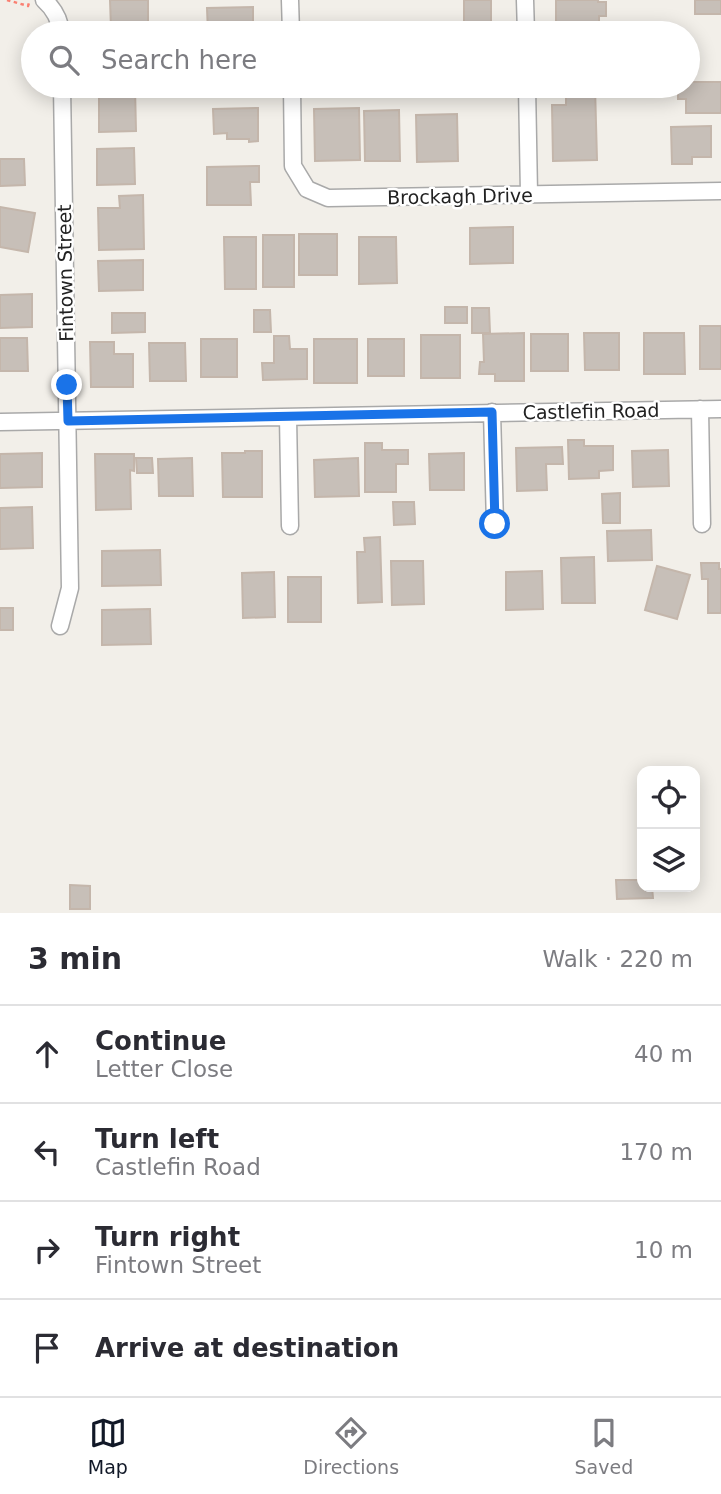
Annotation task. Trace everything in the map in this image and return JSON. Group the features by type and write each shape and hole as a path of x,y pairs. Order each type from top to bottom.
{"street":[{"path":"44,0 52,7 58,21"},
{"path":"290,0 291,21"},
{"path":"526,0 526,21"},
{"name":"Fintown Street","path":"60,626 70,588 62,98"},
{"name":"Brockagh Drive","path":"292,98 293,166 307,189 328,198 721,191"},
{"path":"527,98 529,194"},
{"path":"700,409 702,524"},
{"name":"Castlefin Road","path":"0,422 721,409"},
{"path":"492,412 495,524"},
{"path":"288,417 290,526"}],"path":[{"path":"8,0 28,6"}],"building":[{"path":"110,0 148,0 148,21 111,21"},
{"path":"464,0 491,0 491,21 464,21"},
{"path":"556,0 606,2 606,16 599,16 599,21 556,21"},
{"path":"695,0 721,0 721,14 695,14"},
{"path":"253,7 253,21 208,21 207,8"},
{"path":"700,82 721,82 721,113 686,113 686,99 678,99 700,98"},
{"path":"99,98 135,98 136,131 99,132"},
{"path":"566,98 595,98 597,160 553,161 552,105 566,105"},
{"path":"258,108 258,141 227,139 227,133 214,134 213,109"},
{"path":"359,108 360,160 315,161 314,109"},
{"path":"399,110 400,161 365,161 364,111"},
{"path":"457,114 458,161 417,162 416,115"},
{"path":"711,126 711,157 692,157 692,164 672,164 671,127"},
{"path":"134,148 135,184 97,185 97,149"},
{"path":"0,159 24,159 25,185 0,186"},
{"path":"259,166 259,182 250,182 251,205 207,205 207,167"},
{"path":"143,195 144,249 99,250 98,208 120,208 119,196"},
{"path":"0,207 35,213 28,252 0,247"},
{"path":"513,227 513,263 470,264 470,228"},
{"path":"299,234 337,234 337,275 299,275"},
{"path":"263,235 294,235 294,287 263,287"},
{"path":"224,237 256,237 256,289 225,289"},
{"path":"359,237 396,237 397,283 359,284"},
{"path":"143,260 143,290 99,291 98,261"},
{"path":"32,294 32,327 0,328 0,295"},
{"path":"445,307 467,307 467,323 445,323"},
{"path":"472,308 489,308 490,333 472,333"},
{"path":"254,310 270,310 271,332 254,332"},
{"path":"112,313 145,313 145,332 112,333"},
{"path":"700,326 721,326 721,369 700,369"},
{"path":"524,333 524,381 495,381 495,374 479,374 480,362 484,362 483,334"},
{"path":"584,333 619,333 619,370 585,370"},
{"path":"644,333 684,333 685,374 644,374"},
{"path":"531,334 568,334 568,371 531,371"},
{"path":"421,335 460,335 460,378 421,378"},
{"path":"274,336 289,336 290,349 307,349 307,379 263,380 262,363 274,363"},
{"path":"0,338 27,338 28,371 0,371"},
{"path":"201,339 237,339 237,377 201,377"},
{"path":"314,339 357,339 357,383 314,383"},
{"path":"368,339 404,339 404,376 368,376"},
{"path":"90,342 114,342 114,354 133,354 133,387 91,387"},
{"path":"149,343 185,343 186,381 150,381"},
{"path":"568,440 584,440 584,446 613,446 613,470 599,471 599,478 569,479"},
{"path":"365,443 382,443 382,450 408,450 408,464 396,464 396,492 365,492"},
{"path":"562,447 563,464 546,464 547,490 517,491 516,448"},
{"path":"668,450 669,486 633,487 632,451"},
{"path":"262,451 262,497 223,497 222,453"},
{"path":"42,453 42,487 0,488 0,454"},
{"path":"464,453 464,490 430,490 429,454"},
{"path":"95,454 134,454 134,471 130,470 131,509 96,510"},
{"path":"136,458 152,458 153,473 137,473"},
{"path":"192,458 193,496 159,496 158,459"},
{"path":"358,458 359,496 315,497 314,460"},
{"path":"620,493 620,523 603,523 602,494"},
{"path":"393,502 414,502 415,524 394,525"},
{"path":"32,507 33,548 0,549 0,508"},
{"path":"651,530 652,560 608,561 607,531"},
{"path":"380,537 382,602 358,603 357,552 365,552 364,538"},
{"path":"160,550 161,585 102,586 102,551"},
{"path":"594,557 595,603 562,603 561,558"},
{"path":"391,561 423,561 424,604 392,605"},
{"path":"701,563 719,563 721,613 708,613 708,579 702,579"},
{"path":"657,566 690,575 677,619 645,610"},
{"path":"542,571 543,609 506,610 506,572"},
{"path":"274,572 275,617 243,618 242,573"},
{"path":"288,577 321,577 321,622 288,622"},
{"path":"0,608 13,608 13,630 0,630"},
{"path":"150,609 151,644 102,645 102,610"},
{"path":"616,880 637,880 637,892 652,892 653,898 617,899"},
{"path":"70,885 90,886 90,909 70,909"}],"route":[{"path":"67,385 68,421 492,412 495,524"}]}
